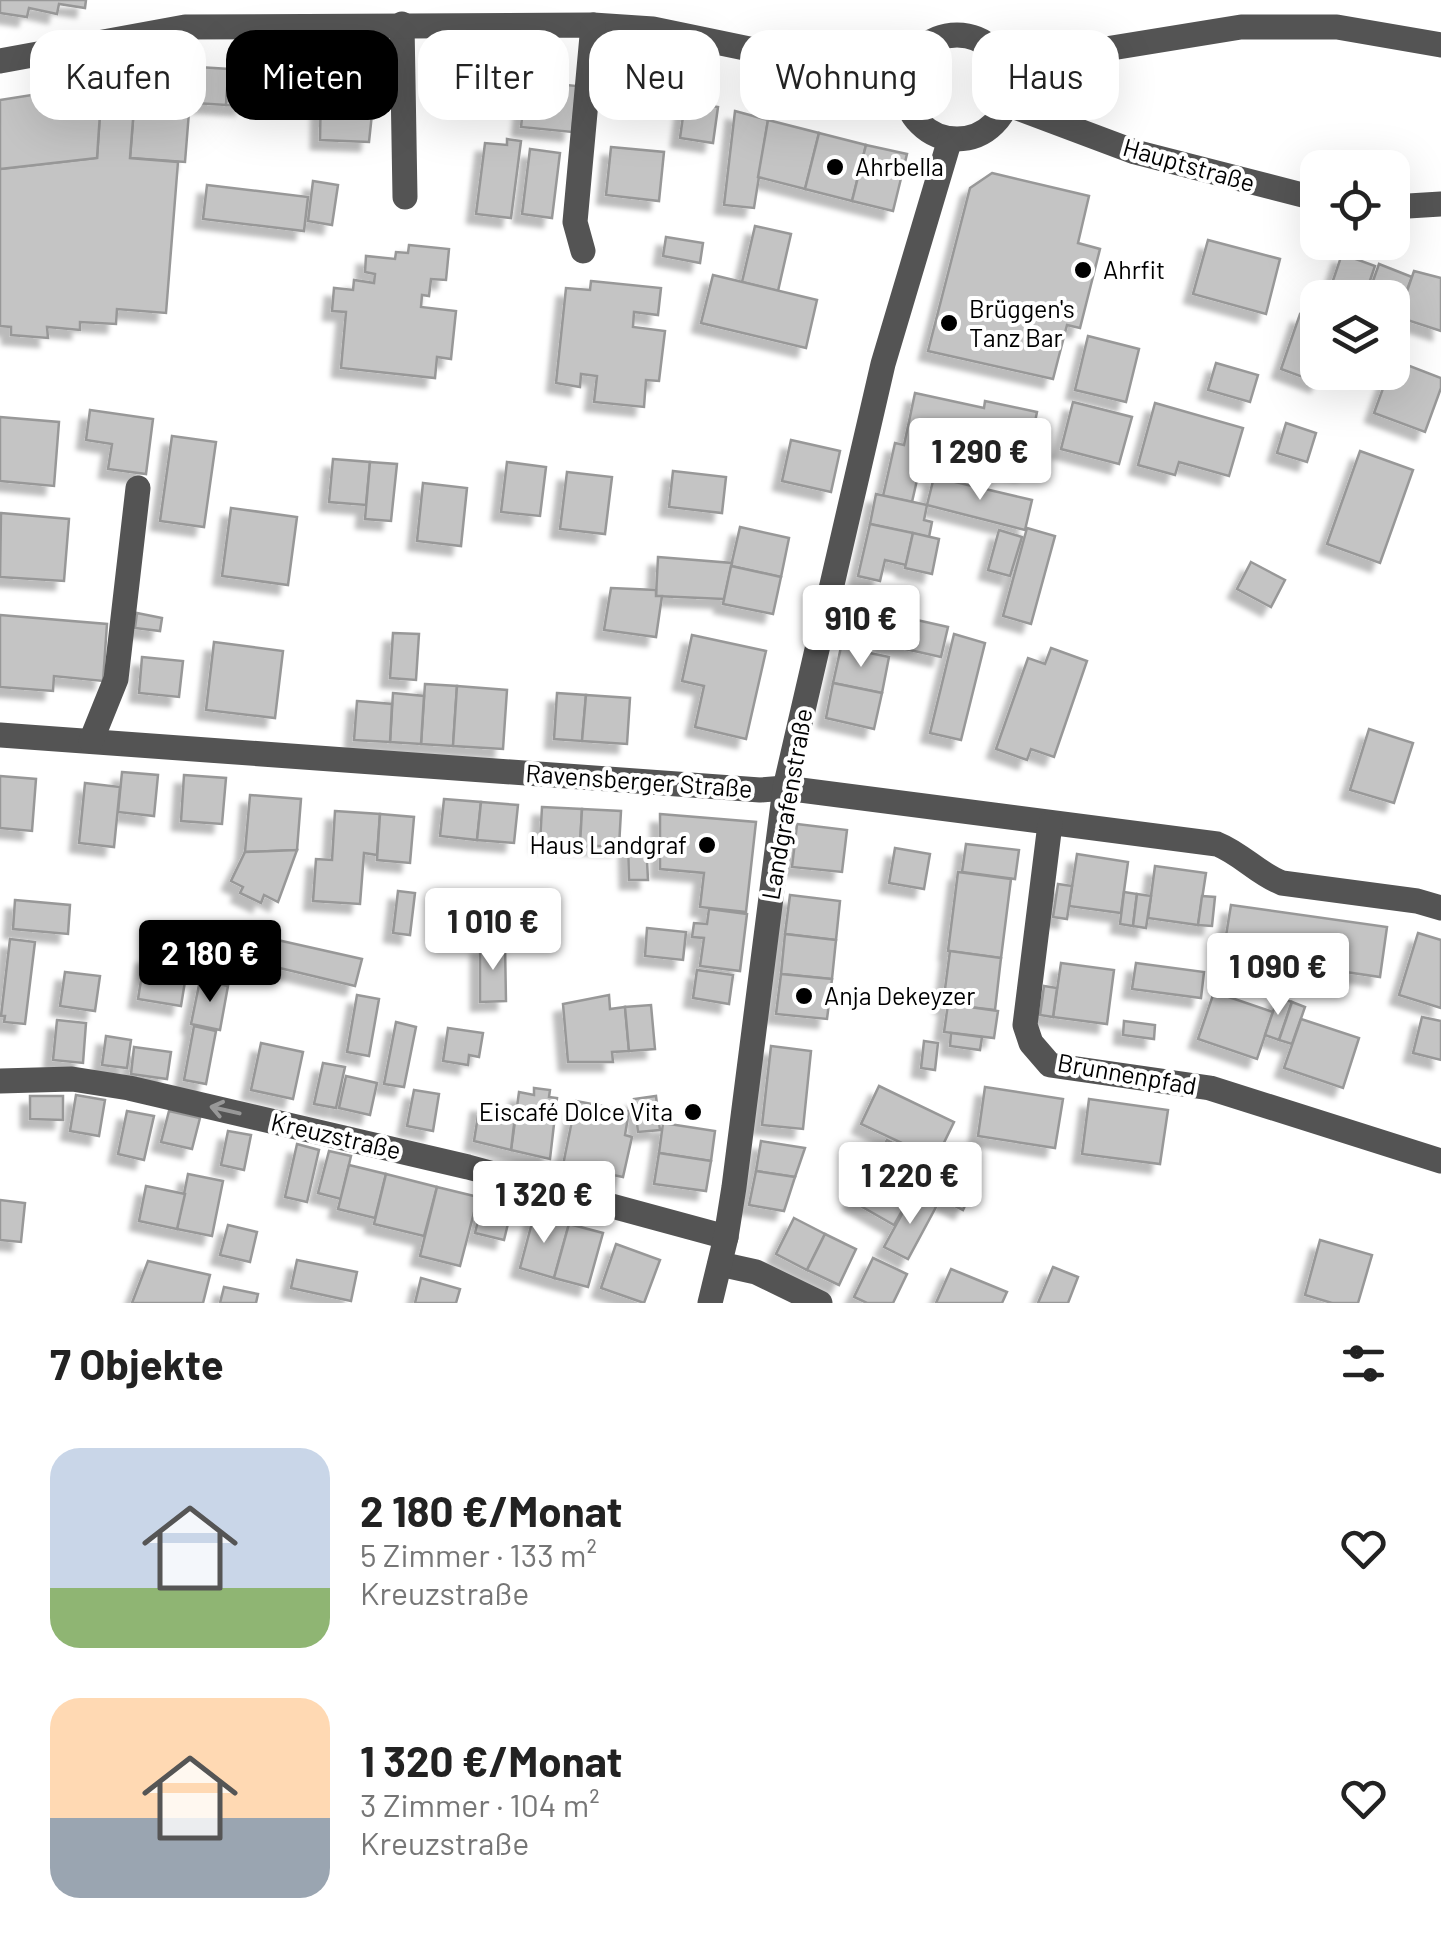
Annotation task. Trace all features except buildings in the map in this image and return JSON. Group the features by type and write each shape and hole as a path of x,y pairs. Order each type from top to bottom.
{"street":[{"path":"402,24 405,197"},
{"path":"583,252 575,222 593,25"},
{"path":"0,61 184,28 593,25 653,29 740,47"},
{"path":"1119,47 1241,28 1337,28 1441,45"},
{"path":"917,120 927,130 962,140 981,134 997,120"},
{"name":"Hauptstraße","path":"1050,120 1135,152 1300,195"},
{"name":"Landgrafenstraße","path":"710,1303 726,1237 785,788 883,364 950,139"},
{"path":"1410,206 1441,204"},
{"path":"91,741 116,679 138,488"},
{"name":"Ravensberger Straße","path":"0,735 760,790 785,788 1217,844 1234,850 1268,878 1282,883 1416,900 1441,908"},
{"name":"Brunnenpfad","path":"1050,824 1026,1025 1030,1043 1050,1065 1210,1088 1441,1162"},
{"name":"Kreuzstraße","path":"0,1081 72,1079 129,1088 468,1167 726,1237"},
{"path":"720,1264 756,1272 820,1303"}],"place":[{"name":"Ahrbella","path":"835,167"},
{"name":"Ahrfit","path":"1083,270"},
{"name":"Brüggen's Tanz Bar","path":"949,323"},
{"name":"Haus Landgraf","path":"707,845"},
{"name":"Anja Dekeyzer","path":"804,996"},
{"name":"Eiscafé Dolce Vita","path":"693,1112"}]}
